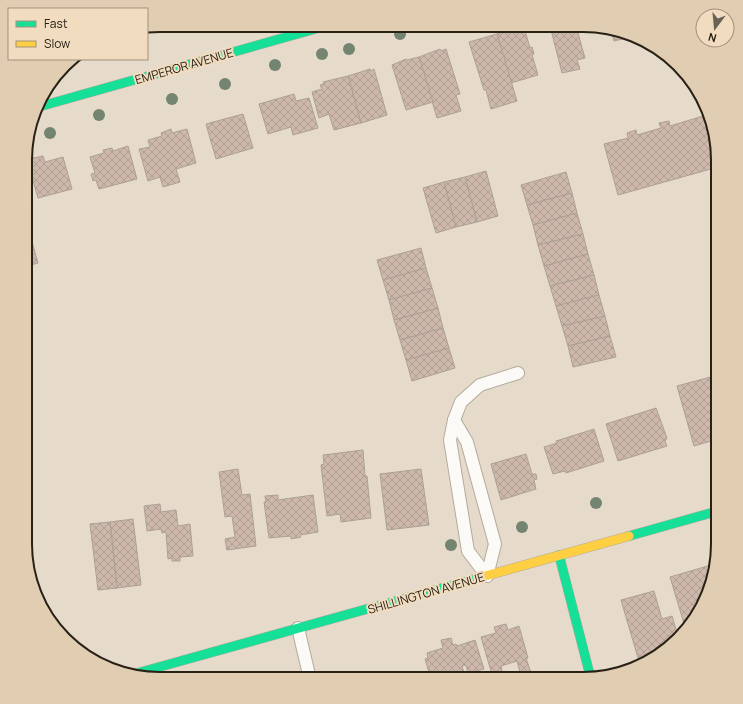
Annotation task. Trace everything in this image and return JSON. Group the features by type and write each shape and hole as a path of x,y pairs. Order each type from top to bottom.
{"street":[{"name":"EMPEROR AVENUE","path":"45,105 304,32"},
{"name":"SHILLINGTON AVENUE","path":"144,671 711,513"},
{"path":"559,555 589,672"}],"lane":[{"path":"487,576 468,551 450,440 454,420 461,402 480,385 518,373"},
{"path":"454,420 468,442 495,544 487,576"},
{"path":"298,628 308,672"}],"building":[{"path":"504,32 525,32 530,48 532,47 534,54 532,55 538,75 511,83 497,34"},
{"path":"552,32 578,32 585,58 577,60 580,69 562,73"},
{"path":"497,34 517,101 491,109 469,42"},
{"path":"612,35 623,39 614,41"},
{"path":"440,49 441,51 446,49 460,94 456,95 461,111 437,118 419,57"},
{"path":"419,57 433,102 406,110 392,65 406,59"},
{"path":"370,69 371,71 374,69 387,115 361,123 348,76"},
{"path":"348,76 361,123 334,130 329,114 319,118 312,92 322,89 320,85 324,84 323,82"},
{"path":"294,94 296,101 309,98 318,128 293,135 291,127 268,134 259,104"},
{"path":"243,114 253,148 216,159 206,124"},
{"path":"703,116 709,135 711,169 618,195 604,144 628,138 627,133 636,130 637,135 661,128 659,123 669,121 670,126"},
{"path":"171,129 172,133 187,129 196,163 176,169 180,182 163,187 160,177 148,181 139,149 150,147 148,140 162,136 161,133"},
{"path":"128,146 137,179 99,189 96,180 93,181 91,174 95,173 90,157 104,153 103,150 112,148 113,151"},
{"path":"43,156 45,162 63,157 72,189 38,198 32,177 32,158"},
{"path":"486,171 498,216 477,222 465,177"},
{"path":"566,172 572,193 527,205 521,185"},
{"path":"465,177 477,222 456,227 444,182"},
{"path":"444,182 456,227 436,233 423,188"},
{"path":"572,193 577,213 533,225 527,205"},
{"path":"577,213 583,234 538,245 533,225"},
{"path":"583,234 588,254 544,266 538,245"},
{"path":"32,242 38,263 32,265"},
{"path":"421,248 426,268 383,280 377,260"},
{"path":"588,254 594,275 550,286 544,266"},
{"path":"426,268 432,288 389,300 383,280"},
{"path":"594,275 599,295 556,306 550,286"},
{"path":"432,288 438,308 394,320 389,300"},
{"path":"599,295 605,316 562,326 556,306"},
{"path":"438,308 443,328 400,340 394,320"},
{"path":"605,316 610,336 568,346 562,326"},
{"path":"443,328 449,348 406,360 400,340"},
{"path":"610,336 616,357 573,367 568,346"},
{"path":"449,348 455,368 412,381 406,360"},
{"path":"711,377 711,441 694,446 677,386"},
{"path":"656,408 667,438 665,441 667,446 618,461 606,424"},
{"path":"594,429 604,461 566,473 565,471 553,474 544,447 557,443 556,441"},
{"path":"363,450 371,518 341,522 340,514 327,516 321,465 324,464 323,455"},
{"path":"526,454 532,474 536,474 537,479 534,480 536,489 501,500 491,464"},
{"path":"238,469 242,495 250,494 256,546 227,550 225,539 235,537 232,516 225,517 219,472"},
{"path":"421,469 429,525 387,530 380,474"},
{"path":"278,495 278,500 313,495 318,532 300,535 301,537 291,539 291,536 269,538 264,502 266,502 265,496"},
{"path":"160,504 161,512 176,510 178,526 190,524 193,556 180,557 180,561 172,561 172,558 168,559 166,532 162,533 161,529 147,531 144,506"},
{"path":"133,519 141,585 117,588 110,522"},
{"path":"110,522 117,588 98,590 90,524"},
{"path":"709,565 701,593 694,608 684,622 670,577"},
{"path":"654,591 662,619 672,616 676,631 667,640 647,655 638,658 621,600"},
{"path":"506,624 508,630 519,626 531,672 520,672 517,661 501,666 502,672 491,672 481,637 496,633 494,627"},
{"path":"451,638 453,645 456,644 457,646 475,640 484,669 468,672 466,665 462,666 464,672 429,672 425,659 428,658 427,653 443,648 441,640"}],"traffic: fast":[{"path":"45,105 304,32"},
{"path":"629,536 711,513"},
{"path":"559,555 589,672"},
{"path":"144,671 478,578"}],"traffic: slow":[{"path":"478,578 629,536"}]}
